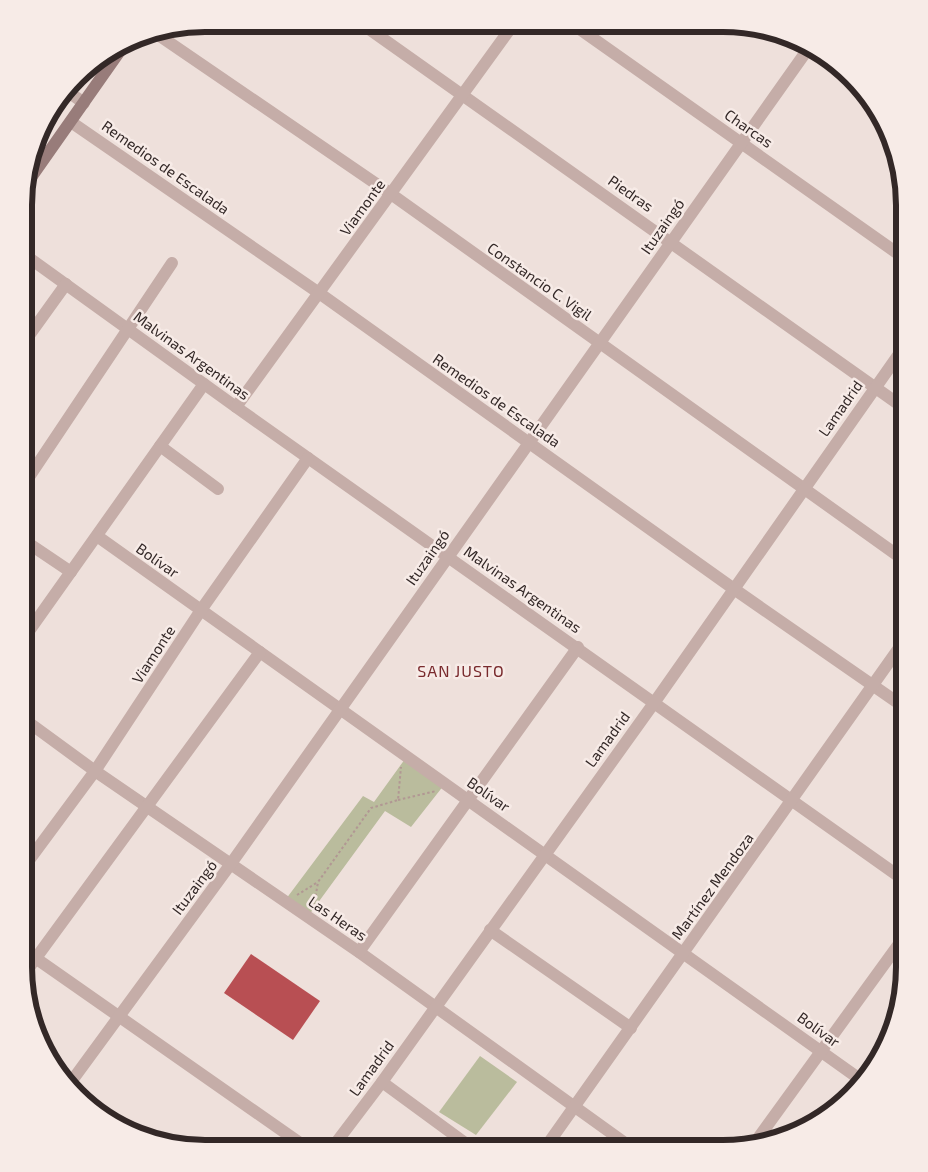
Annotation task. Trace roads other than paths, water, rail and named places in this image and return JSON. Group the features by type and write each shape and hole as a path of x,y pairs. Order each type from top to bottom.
{"main road":[{"path":"37,165 71,122 115,59"}],"street":[{"name":"Piedras","path":"373,32 896,402"},
{"name":"Viamonte","path":"236,408 508,32"},
{"name":"Charcas","path":"584,32 896,252"},
{"name":"Constancio C. Vigil","path":"162,38 391,194 896,554"},
{"name":"Ituzaingó","path":"74,1078 118,1015 230,865 804,53"},
{"path":"72,95 84,103"},
{"name":"Remedios de Escalada","path":"71,122 319,293 734,590 895,701"},
{"name":"Malvinas Argentinas","path":"32,260 236,408 578,647 895,874"},
{"path":"32,472 172,263"},
{"path":"32,331 66,284"},
{"name":"Lamadrid","path":"339,1139 382,1082 544,853 654,703 896,358"},
{"path":"32,627 204,384"},
{"path":"160,446 218,489"},
{"name":"Viamonte","path":"32,856 95,771 201,610 308,458"},
{"name":"Bolívar","path":"97,536 684,952 856,1076"},
{"path":"32,546 71,572"},
{"path":"359,952 578,647"},
{"path":"32,962 148,807 260,652"},
{"name":"Martínez Mendoza","path":"551,1139 895,653"},
{"name":"Las Heras","path":"32,725 230,865 359,952 619,1139"},
{"path":"490,930 631,1028"},
{"path":"760,1135 895,949"},
{"path":"32,956 295,1139"},
{"path":"382,1082 460,1139"}],"district":[{"name":"SAN JUSTO","path":"461,670"}]}
